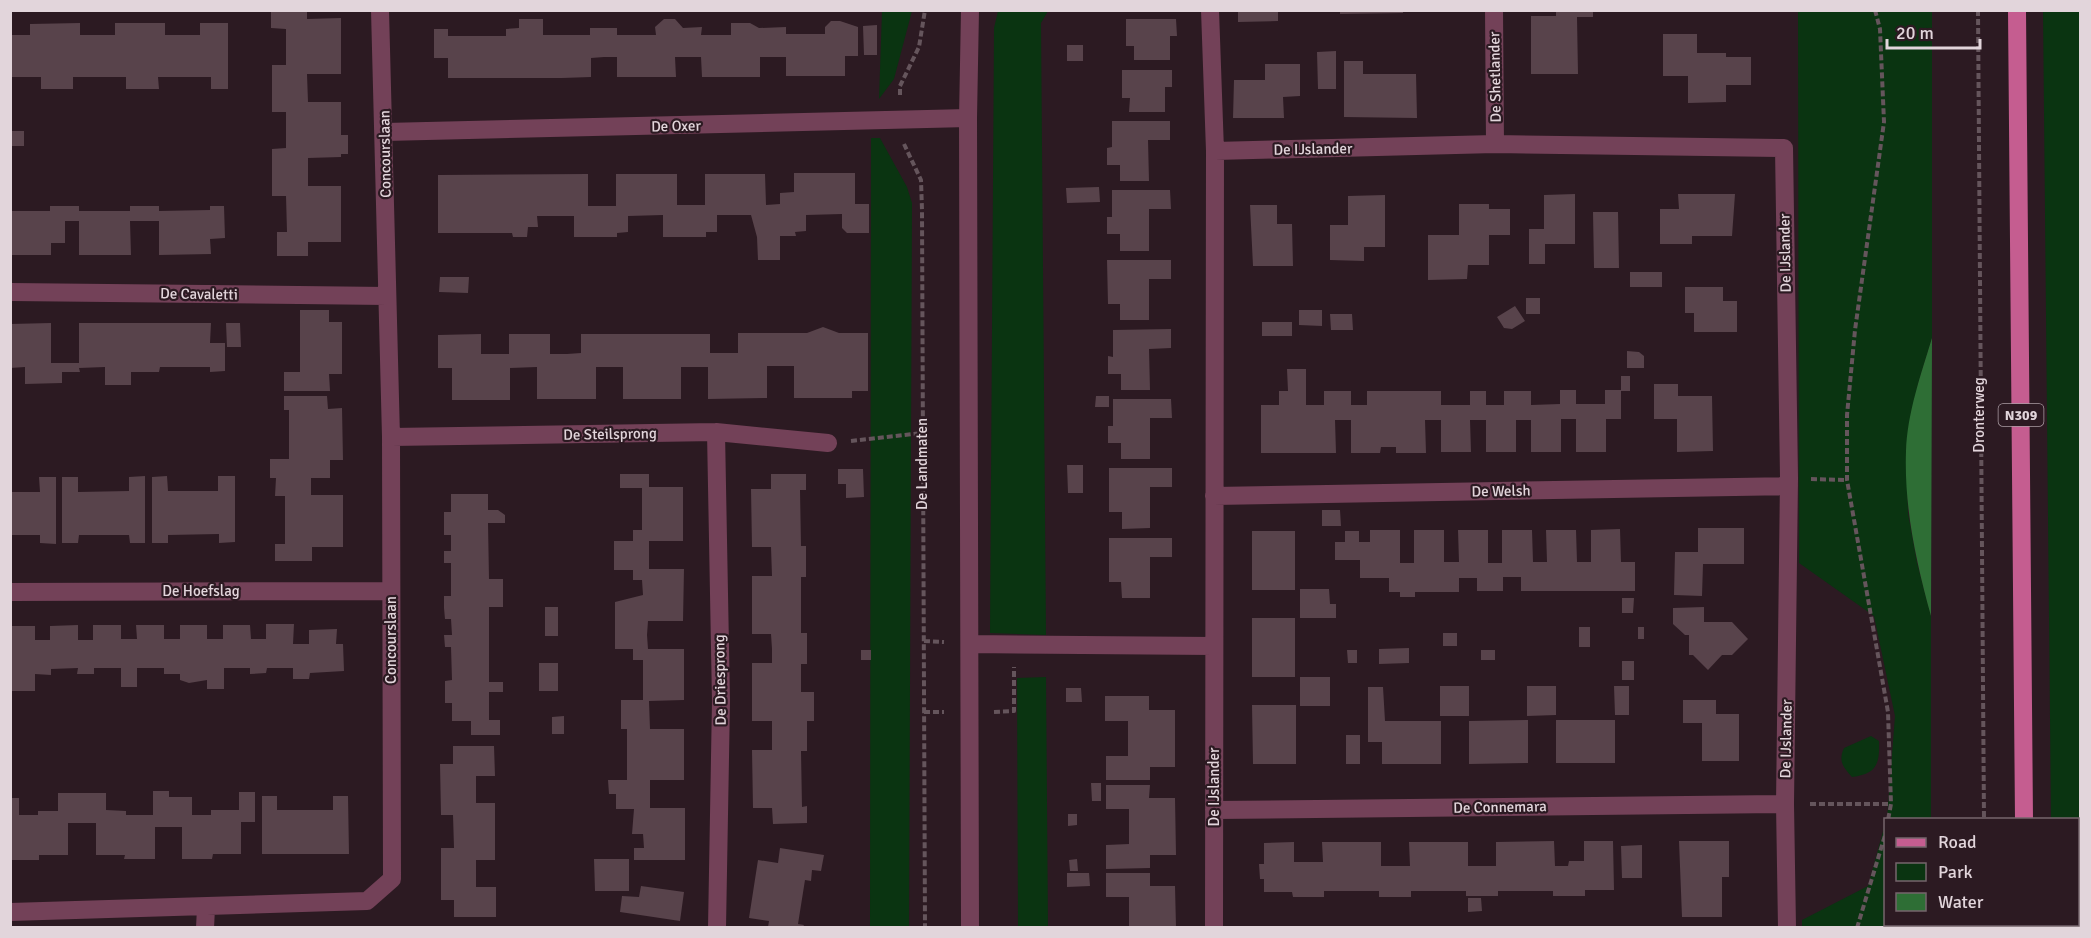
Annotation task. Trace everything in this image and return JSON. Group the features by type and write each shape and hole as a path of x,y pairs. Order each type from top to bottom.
{"main road":[{"name":"N309","path":"2017,10 2024,818"}],"street":[{"name":"Concourslaan","path":"10,912 206,908 367,901 392,879 391,437 385,132 380,10"},
{"path":"970,10 968,118 970,927"},
{"name":"De IJslander","path":"1210,10 1215,151 1214,927"},
{"name":"De Shetlander","path":"1494,10 1495,144"},
{"name":"De Oxer","path":"385,132 968,118"},
{"name":"De IJslander","path":"1215,151 1495,144 1784,148 1789,482 1785,804 1787,927"},
{"name":"De Cavaletti","path":"10,292 387,296"},
{"name":"De Steilsprong","path":"391,437 716,432 828,443"},
{"name":"De Driesprong","path":"716,432 721,701 717,927"},
{"name":"De Welsh","path":"1214,496 1789,482"},
{"name":"De Hoefslag","path":"10,592 391,591"},
{"path":"970,644 1214,646"},
{"name":"De Connemara","path":"1214,810 1785,804"},
{"path":"205,927 206,908"}],"path":[{"name":"De Landmaten","path":"925,10 919,47 900,86 898,121 905,147 921,180 925,927"},
{"path":"1875,10 1880,29 1884,122 1855,330 1847,415 1847,480 1888,711 1891,804 1888,818"},
{"name":"Dronterweg","path":"1978,10 1984,818"},
{"path":"828,443 922,433"},
{"path":"1789,482 1847,480"},
{"path":"1785,804 1891,804"},
{"path":"1857,927 1884,839"}],"green space":[{"path":"882,11 912,11 894,79 879,99"},
{"path":"998,11 1048,11 1041,23 1046,635 990,633 994,28"},
{"path":"1798,11 1932,11 1932,338 1918,384 1906,449 1908,513 1917,563 1931,616 1931,818 1887,818 1895,716 1874,616 1799,563"},
{"path":"2043,11 2080,11 2080,928 2052,927 2079,926 2079,818 2051,818"},
{"path":"871,138 880,138 907,187 912,203 909,927 870,928"},
{"path":"1046,677 1048,927 1018,927 1017,678"},
{"path":"1871,736 1879,741 1879,756 1875,767 1860,776 1852,777 1842,764 1841,757 1844,748"},
{"path":"1884,828 1884,926 1931,927 1802,927 1802,920 1868,886"}],"water":[{"path":"1932,338 1931,616 1912,534 1907,493 1906,451 1915,394"}],"building":[{"path":"271,10 307,10 307,19 341,18 341,74 307,74 308,102 341,102 341,135 348,135 348,154 341,154 341,157 308,158 308,186 341,186 341,242 308,242 308,256 277,256 277,232 287,232 286,196 272,196 272,149 286,148 286,112 272,112 272,65 286,65 286,29 271,28"},
{"path":"1238,10 1278,10 1278,21 1238,22"},
{"path":"1340,10 1403,10 1403,13 1340,14"},
{"path":"1556,10 1593,10 1593,17 1577,17 1578,74 1531,74 1531,16 1556,16"},
{"path":"519,19 543,19 543,35 590,35 590,28 617,28 617,35 656,35 655,27 664,19 675,19 683,28 702,27 701,35 731,35 731,23 750,23 759,28 786,27 786,34 825,34 825,27 831,21 840,21 858,27 858,56 845,56 845,76 786,76 786,57 760,57 760,77 702,77 701,57 675,57 676,77 617,77 617,57 604,57 591,58 591,77 562,78 448,78 448,58 434,58 434,29 448,29 448,36 506,36 506,29 519,28"},
{"path":"1126,19 1176,19 1177,36 1170,36 1170,60 1134,60 1134,46 1126,46"},
{"path":"80,23 80,35 115,35 115,23 165,23 165,35 200,35 200,23 228,23 228,89 211,89 211,77 158,77 159,89 126,89 126,77 73,77 73,89 41,89 41,77 10,77 10,35 30,35 30,24"},
{"path":"877,25 877,55 864,55 863,26"},
{"path":"1663,34 1697,34 1697,53 1726,53 1726,57 1751,57 1751,85 1726,85 1726,102 1688,103 1688,76 1663,76"},
{"path":"1067,45 1083,45 1083,61 1067,61"},
{"path":"1336,51 1336,89 1318,89 1317,52"},
{"path":"1344,61 1363,61 1363,74 1416,74 1417,118 1344,117"},
{"path":"1265,64 1300,64 1300,96 1283,97 1284,118 1233,118 1234,80 1265,80"},
{"path":"1122,70 1172,70 1172,87 1165,87 1165,112 1129,112 1130,98 1122,98"},
{"path":"1112,121 1170,121 1170,140 1148,140 1149,181 1120,181 1120,165 1107,165 1107,148 1112,147"},
{"path":"10,131 24,131 24,146 10,146"},
{"path":"794,173 855,173 855,204 869,204 869,233 847,233 842,228 842,214 806,215 806,231 795,232 796,236 780,236 780,260 758,260 757,237 751,215 717,215 717,232 706,232 706,237 663,237 663,215 628,216 628,232 617,233 617,237 574,237 574,216 537,216 538,227 528,227 527,237 513,237 512,233 438,233 438,175 588,174 588,206 616,206 616,174 677,174 677,205 705,205 705,174 765,174 766,205 780,204 780,193 794,192"},
{"path":"1099,187 1100,202 1067,203 1066,188"},
{"path":"1112,190 1170,190 1171,209 1149,209 1149,251 1120,251 1120,234 1107,234 1107,217 1112,217"},
{"path":"1575,194 1575,244 1545,244 1545,264 1529,264 1529,229 1544,229 1544,195"},
{"path":"1678,194 1735,194 1732,236 1692,236 1692,244 1660,244 1660,209 1679,209"},
{"path":"1385,195 1385,247 1364,247 1364,261 1330,260 1330,225 1348,225 1348,196"},
{"path":"1459,204 1489,204 1489,209 1510,209 1510,235 1489,235 1489,265 1468,265 1467,279 1428,280 1428,235 1459,235"},
{"path":"1250,205 1277,205 1277,224 1292,224 1293,266 1253,266"},
{"path":"50,206 79,206 79,211 130,211 130,206 159,206 159,211 210,210 210,206 224,206 225,238 210,239 211,254 159,255 159,221 130,221 131,255 79,255 79,221 65,221 65,243 51,243 51,255 10,255 10,211 50,211"},
{"path":"1593,212 1618,212 1619,268 1594,268"},
{"path":"1107,260 1171,260 1171,279 1149,279 1149,320 1120,320 1120,304 1108,304"},
{"path":"1630,272 1662,272 1662,287 1630,287"},
{"path":"440,277 469,277 468,293 439,292"},
{"path":"1685,287 1723,287 1723,301 1737,301 1737,332 1694,332 1694,313 1685,313"},
{"path":"1526,298 1540,298 1540,314 1526,314"},
{"path":"1515,306 1525,321 1512,329 1504,328 1497,317"},
{"path":"300,310 329,310 329,322 342,322 342,374 329,374 330,391 284,391 284,372 300,372"},
{"path":"1299,310 1322,310 1322,326 1299,325"},
{"path":"1330,314 1352,314 1353,330 1331,330"},
{"path":"1262,322 1292,322 1292,336 1262,336"},
{"path":"51,323 51,363 79,363 79,323 211,323 210,343 225,343 225,371 210,372 210,367 160,367 159,372 131,372 131,385 105,385 105,367 79,368 80,372 62,372 62,383 25,384 25,367 10,368 10,324"},
{"path":"226,323 240,323 241,347 227,347"},
{"path":"823,327 839,333 868,333 868,391 852,391 852,398 794,398 794,366 767,366 767,398 708,399 708,367 681,367 681,399 623,399 623,367 596,367 596,399 537,399 537,367 510,368 510,400 452,400 452,368 438,368 438,335 481,334 481,354 509,354 509,334 550,334 550,354 567,354 581,353 581,334 710,334 710,353 738,353 738,333 807,333"},
{"path":"1171,329 1171,348 1149,349 1150,390 1121,390 1121,374 1108,374 1108,356 1113,357 1113,330"},
{"path":"1627,351 1639,352 1644,356 1644,368 1627,368"},
{"path":"1287,369 1306,369 1306,405 1324,405 1324,391 1351,391 1351,405 1367,405 1367,391 1441,391 1441,405 1470,405 1470,391 1486,391 1486,405 1504,405 1504,391 1531,391 1531,405 1560,404 1560,390 1576,390 1576,404 1605,404 1605,390 1621,390 1621,376 1630,376 1630,391 1621,391 1621,419 1606,419 1606,452 1576,452 1576,419 1561,419 1561,452 1531,452 1531,420 1516,420 1516,452 1486,452 1486,420 1470,420 1471,452 1441,452 1441,420 1425,420 1426,453 1396,453 1396,447 1381,447 1380,453 1351,453 1351,420 1335,420 1336,453 1261,453 1261,405 1279,405 1279,391 1288,391"},
{"path":"1654,384 1678,384 1678,396 1712,396 1713,451 1677,452 1677,419 1654,419"},
{"path":"284,396 327,396 328,409 342,408 343,460 330,460 330,478 311,478 311,495 343,495 343,547 312,547 312,561 275,561 275,544 285,544 285,496 275,496 276,478 270,478 270,459 289,459 289,410 284,410"},
{"path":"1096,396 1109,396 1109,407 1095,407"},
{"path":"1113,399 1171,399 1172,418 1150,418 1150,459 1121,459 1121,443 1108,443 1108,426 1113,426"},
{"path":"1067,465 1083,465 1083,493 1068,493"},
{"path":"1109,468 1172,468 1172,487 1150,487 1150,528 1122,529 1122,512 1109,512"},
{"path":"838,469 863,469 864,497 846,498 846,484 838,484"},
{"path":"620,474 649,474 649,487 683,487 683,541 649,541 649,569 684,569 683,621 648,621 647,635 648,649 684,649 684,700 649,701 650,729 684,729 684,780 650,780 650,808 685,808 685,860 634,860 634,848 644,848 643,834 632,834 634,809 616,809 616,794 609,794 608,780 627,780 627,729 621,729 621,700 643,700 643,660 633,660 633,649 615,649 615,602 643,595 642,580 633,580 633,570 614,570 614,541 633,541 633,530 642,530 642,488 620,488"},
{"path":"771,474 806,474 806,490 800,490 801,546 806,546 806,577 801,577 801,633 807,633 807,664 801,664 801,692 814,692 814,721 807,721 807,751 801,751 802,807 807,806 807,823 773,824 772,808 753,808 752,750 772,750 772,721 752,721 752,663 772,663 772,649 771,634 752,634 752,576 772,576 771,547 752,547 751,489 771,489"},
{"path":"145,476 145,543 130,543 129,535 79,535 78,543 62,543 62,477 78,477 78,492 129,491 129,477"},
{"path":"167,476 168,491 218,491 218,476 235,476 235,542 219,543 219,534 168,535 168,543 152,543 152,477"},
{"path":"39,477 56,477 56,544 40,543 40,535 10,535 10,492 40,492"},
{"path":"451,494 488,494 488,510 498,510 505,515 505,523 488,523 489,579 503,579 503,607 489,607 489,682 503,682 503,692 489,692 489,720 500,720 500,735 471,735 471,721 452,721 452,703 445,703 445,681 452,680 451,647 445,647 444,635 452,635 451,619 445,619 444,608 444,596 451,596 451,563 444,563 444,551 451,551 451,535 444,535 444,512 451,512"},
{"path":"1322,510 1340,510 1341,526 1322,526"},
{"path":"1698,528 1744,528 1744,564 1703,564 1702,596 1674,595 1675,552 1698,552"},
{"path":"1620,529 1621,562 1635,562 1635,591 1521,591 1521,577 1503,577 1503,591 1477,591 1477,578 1459,578 1459,592 1415,592 1415,597 1400,597 1400,592 1389,592 1389,578 1360,578 1360,560 1335,560 1335,542 1345,542 1345,531 1359,531 1359,542 1370,542 1370,530 1400,530 1400,563 1414,563 1414,530 1444,530 1444,562 1459,562 1458,530 1488,530 1488,563 1502,563 1502,530 1532,530 1533,562 1547,562 1546,530 1576,530 1577,562 1591,562 1591,530"},
{"path":"1252,531 1295,531 1295,590 1252,590"},
{"path":"1109,538 1172,538 1172,557 1150,557 1150,598 1122,598 1121,582 1109,582"},
{"path":"1300,589 1329,589 1330,604 1336,604 1336,618 1300,618"},
{"path":"1622,598 1634,598 1633,613 1622,613"},
{"path":"545,607 558,607 558,636 545,636"},
{"path":"1704,607 1704,622 1732,622 1748,639 1732,655 1722,655 1708,670 1693,655 1689,655 1689,635 1685,635 1673,624 1673,608"},
{"path":"1252,618 1295,618 1295,677 1252,677"},
{"path":"266,624 294,624 293,644 309,644 309,630 337,629 336,644 343,644 344,671 310,673 309,679 293,679 293,668 267,668 266,673 250,674 250,668 224,668 224,689 207,689 207,680 189,683 180,680 180,674 164,674 164,668 137,668 137,687 121,687 121,668 94,668 94,674 77,674 78,668 51,669 51,675 35,674 35,691 10,691 10,626 35,626 35,640 50,640 50,626 78,625 78,640 93,640 93,625 121,625 121,639 137,639 136,625 164,625 164,639 180,639 180,625 207,625 207,639 223,639 223,625 250,625 251,639 266,639"},
{"path":"1579,627 1590,627 1590,647 1579,647"},
{"path":"1638,627 1644,627 1644,639 1638,639"},
{"path":"1443,633 1457,633 1457,646 1443,646"},
{"path":"1409,648 1409,663 1379,664 1379,649"},
{"path":"861,650 871,650 871,660 861,660"},
{"path":"1347,650 1357,650 1357,663 1348,663"},
{"path":"1481,650 1495,650 1495,660 1481,660"},
{"path":"1622,661 1634,661 1634,680 1622,680"},
{"path":"539,663 558,663 558,691 539,691"},
{"path":"1300,677 1330,677 1330,706 1300,706"},
{"path":"1440,686 1469,686 1469,716 1440,716"},
{"path":"1527,686 1556,686 1556,715 1527,716"},
{"path":"1614,686 1629,686 1629,715 1615,715"},
{"path":"1368,687 1383,687 1385,721 1441,721 1441,764 1382,764 1382,742 1368,742"},
{"path":"1066,688 1081,688 1082,702 1066,702"},
{"path":"1105,696 1149,696 1149,710 1175,710 1175,767 1150,767 1150,780 1106,780 1106,756 1128,756 1128,721 1105,721"},
{"path":"1683,700 1716,700 1716,714 1739,714 1739,761 1702,761 1702,723 1683,723"},
{"path":"1252,705 1296,705 1296,764 1253,764"},
{"path":"564,716 564,734 552,734 552,717"},
{"path":"1528,720 1528,763 1469,764 1469,721"},
{"path":"1556,720 1615,720 1615,763 1556,763"},
{"path":"1346,735 1360,735 1360,764 1346,764"},
{"path":"453,746 494,746 495,776 476,776 476,803 495,803 495,860 476,860 476,887 496,887 496,917 454,917 454,900 441,900 441,848 454,848 453,815 441,815 440,764 453,764"},
{"path":"1091,783 1101,783 1101,801 1092,801"},
{"path":"1106,785 1150,785 1149,798 1175,798 1176,855 1150,855 1150,868 1106,869 1106,845 1129,844 1129,809 1106,809"},
{"path":"153,791 169,791 169,797 192,797 192,815 211,815 211,810 239,810 239,792 255,792 255,822 241,822 241,854 213,854 212,859 182,859 182,827 155,827 155,859 124,859 125,855 96,855 96,823 68,823 68,855 39,855 39,860 10,860 10,798 19,798 19,815 38,815 38,811 58,811 58,793 106,793 106,810 126,811 126,815 153,815"},
{"path":"262,796 277,796 277,810 333,810 333,796 348,796 349,854 262,854"},
{"path":"1068,814 1077,814 1077,825 1068,826"},
{"path":"1554,841 1555,866 1568,866 1569,861 1584,861 1584,841 1613,841 1614,890 1585,890 1585,896 1553,896 1553,891 1498,891 1498,896 1466,896 1466,891 1411,891 1411,897 1379,897 1379,891 1324,891 1324,897 1293,897 1292,892 1264,892 1264,879 1260,879 1259,864 1264,864 1264,843 1294,842 1294,862 1323,862 1322,842 1381,842 1381,866 1410,866 1409,842 1468,842 1468,866 1496,866 1496,842"},
{"path":"1679,841 1729,841 1729,877 1722,877 1722,917 1682,917"},
{"path":"1642,845 1642,878 1622,878 1621,846"},
{"path":"780,848 824,855 821,871 812,870 811,881 805,880 798,924 804,925 803,927 768,927 769,921 749,918 758,860 778,863"},
{"path":"594,859 629,859 629,891 595,891"},
{"path":"1077,859 1078,871 1070,871 1069,860"},
{"path":"1067,873 1089,873 1090,886 1067,887"},
{"path":"1106,873 1150,873 1150,886 1175,886 1176,927 1129,927 1129,897 1106,897"},
{"path":"641,886 684,892 680,921 620,912 622,896 639,897"},
{"path":"1468,898 1481,898 1482,911 1468,912"}]}
